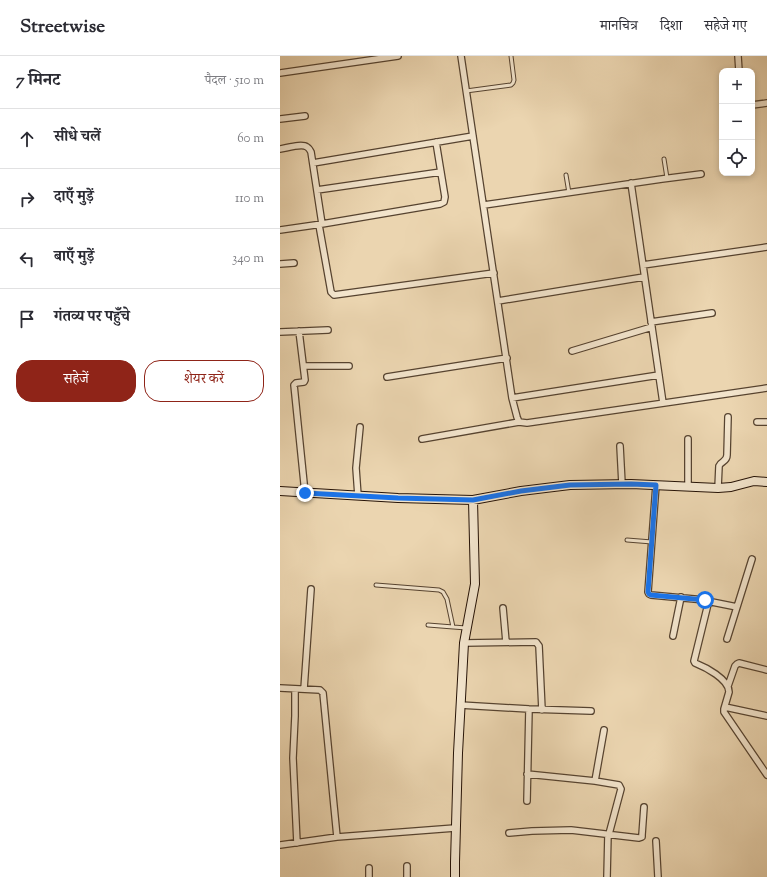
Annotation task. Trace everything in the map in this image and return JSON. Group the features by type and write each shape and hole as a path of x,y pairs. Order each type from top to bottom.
{"street":[{"path":"280,73 398,56"},
{"path":"461,56 512,398 519,422"},
{"path":"738,56 739,68"},
{"path":"755,105 767,104"},
{"path":"280,119 305,116"},
{"path":"313,163 474,136"},
{"path":"280,230 440,204 444,202 445,197 436,142"},
{"path":"280,149 302,145 309,148 311,152 317,190 320,224 331,292 334,295 494,273"},
{"path":"317,190 441,172"},
{"path":"484,205 701,174"},
{"path":"631,183 663,403"},
{"path":"643,265 767,247"},
{"path":"280,264 294,263"},
{"path":"498,301 644,277"},
{"path":"572,350 651,324 712,313"},
{"path":"280,332 328,330"},
{"path":"299,331 305,381 296,383 294,386 305,493"},
{"path":"387,377 507,358"},
{"path":"304,366 349,366"},
{"path":"512,398 659,375"},
{"path":"422,439 519,422 527,423 767,388"},
{"path":"718,488 719,464 726,460 728,455 728,417"},
{"path":"757,422 767,422"},
{"path":"358,496 356,468 360,426"},
{"path":"688,440 688,487"},
{"path":"620,446 622,484"},
{"path":"280,490 358,496 473,500 521,491 570,485 622,484 718,488 731,487 754,481 767,482"},
{"path":"656,485 649,594 705,600 737,607"},
{"path":"455,877 458,753 464,643 475,584 473,500"},
{"path":"727,639 752,559"},
{"path":"304,689 311,589"},
{"path":"673,636 681,597"},
{"path":"707,601 708,604 694,661 720,677 728,686"},
{"path":"503,608 506,642"},
{"path":"464,643 536,642 539,646 542,710"},
{"path":"767,670 739,663 737,664 728,686 729,692 724,712 767,775"},
{"path":"280,688 320,690 323,693 337,836"},
{"path":"295,689 293,758 297,842"},
{"path":"460,705 542,710 591,711"},
{"path":"725,707 767,716"},
{"path":"527,801 529,709"},
{"path":"595,781 604,730"},
{"path":"527,774 595,781 620,787 621,789 609,834 607,877"},
{"path":"509,833 570,830 642,838 644,806"},
{"path":"280,845 337,836 456,828"},
{"path":"656,841 658,877"},
{"path":"407,866 407,877"},
{"path":"369,868 369,877"}],"lane":[{"path":"466,91 511,85 514,80 511,56"},
{"path":"664,159 667,178"},
{"path":"566,175 569,193"},
{"path":"627,540 652,542"},
{"path":"376,585 439,590 443,592 447,599 453,627"},
{"path":"428,625 467,628"}],"route":[{"path":"305,493 473,500 521,491 570,485 656,485 648,592 651,595 705,600"}]}
